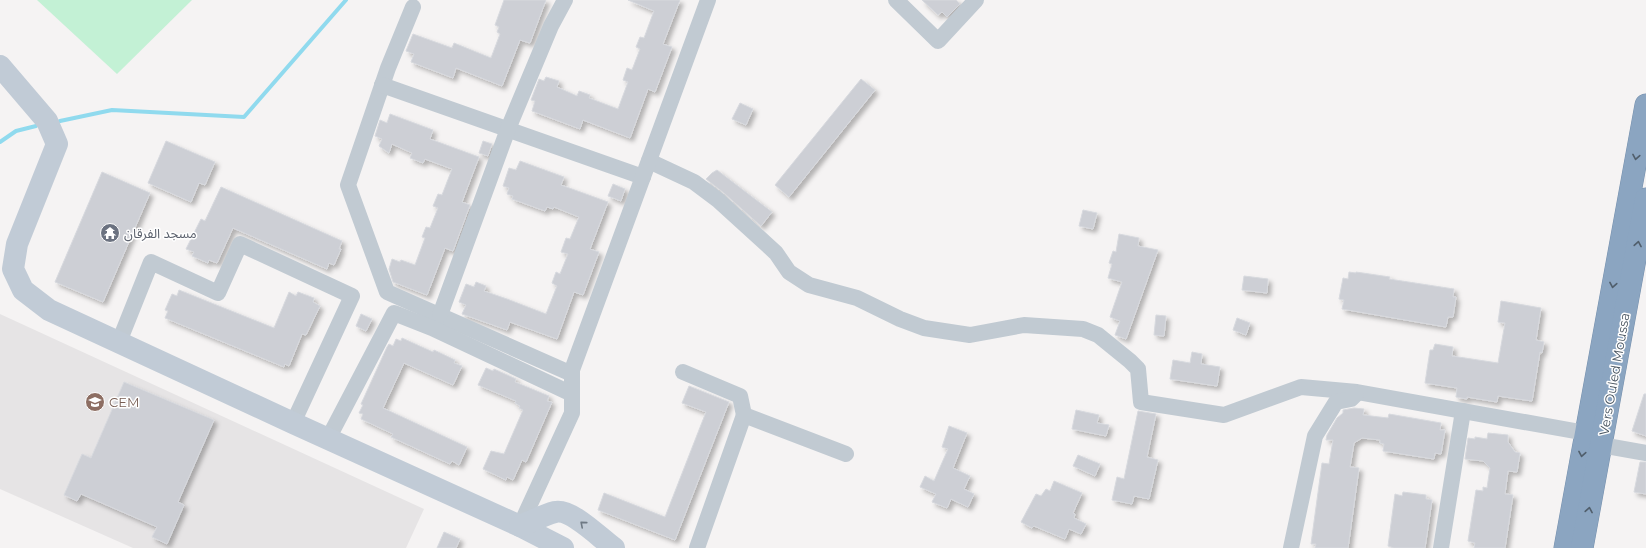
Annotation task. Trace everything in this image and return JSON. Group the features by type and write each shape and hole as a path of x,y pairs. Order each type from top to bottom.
{"highway":[{"path":"1565,548 1593,439 1646,105"},
{"name":"Vers Ouled Moussa","path":"1582,548 1593,439 1646,199"}],"street":[{"path":"440,315 508,129 551,26 565,0"},
{"path":"520,526 572,414 572,370 708,0"},
{"path":"896,0 938,41 976,0"},
{"path":"413,7 382,85 348,185 387,292 572,374"},
{"path":"0,66 47,121 57,144 17,244 13,269 23,290 49,310 520,526 563,548"},
{"path":"382,85 643,177"},
{"path":"649,161 694,182 718,200 776,253 789,272 809,285 857,298 900,319 924,328 970,335 1024,325 1084,329 1098,335 1130,360 1138,369 1141,402 1224,415 1301,387 1358,392 1463,411 1593,439 1646,453"},
{"path":"119,342 151,262 218,293 240,244 352,296 293,423"},
{"path":"328,439 394,313 432,328 572,394"},
{"path":"683,372 740,396 744,416 697,548"},
{"path":"1291,548 1315,436 1336,402 1351,399 1358,392"},
{"path":"1441,548 1463,411"},
{"path":"744,416 846,454"},
{"path":"520,526 556,512 563,512 577,518 614,548"}],"shaded area":[{"name":"CEM","path":"0,314 424,509 406,548 133,548 0,489"}],"green space":[{"path":"37,0 192,0 117,74"}],"building":[{"path":"504,0 546,0 530,43 520,40 502,86 456,68 453,78 411,62 414,54 406,51 413,34 452,48 454,43 491,58 500,34 497,32 499,27 495,25"},
{"path":"628,0 680,0 663,44 672,47 655,92 648,89 630,138 583,120 580,129 532,111 535,101 531,100 539,79 544,81 546,77 559,81 557,87 577,96 579,91 590,95 589,98 618,109 628,82 623,80 627,68 632,70 640,49 636,47 640,37 644,38 654,11"},
{"path":"922,0 956,0 960,4 947,17 942,12 938,15"},
{"path":"861,79 875,90 789,197 775,185"},
{"path":"740,103 753,109 746,125 732,119"},
{"path":"390,114 433,130 430,139 479,157 462,202 470,205 453,251 445,248 427,295 393,282 389,269 392,259 400,262 401,260 415,265 425,238 422,237 426,227 430,228 438,208 433,206 438,194 442,195 452,169 425,159 423,163 410,158 412,153 392,144 389,153 379,146 382,139 375,136 380,120 387,123"},
{"path":"166,141 215,162 205,185 199,183 191,202 148,183"},
{"path":"483,141 492,144 488,156 479,153"},
{"path":"520,161 564,177 561,185 608,202 590,249 599,252 583,295 574,292 557,339 510,322 507,330 462,314 466,305 459,302 466,284 474,287 476,282 486,286 484,291 546,314 557,286 552,283 556,272 560,274 568,254 561,252 566,238 570,239 579,217 554,207 553,209 547,207 545,211 512,199 513,196 507,194 509,188 503,186 509,168 516,170"},
{"path":"717,170 772,212 761,226 706,179"},
{"path":"102,172 150,193 103,302 55,282"},
{"path":"613,184 625,189 621,201 608,196"},
{"path":"221,187 342,241 339,249 341,249 334,265 329,263 327,269 233,228 217,263 209,260 208,263 192,256 194,252 186,249 201,219 205,221"},
{"path":"1083,210 1097,213 1093,229 1079,226"},
{"path":"1119,234 1139,238 1138,246 1158,250 1126,339 1115,335 1120,321 1110,317 1122,282 1108,278 1112,264 1109,263 1113,251 1116,252"},
{"path":"1349,272 1390,277 1389,279 1454,289 1453,297 1456,297 1453,317 1448,317 1446,327 1342,309 1344,300 1339,299 1343,278 1348,279"},
{"path":"1244,276 1268,279 1267,293 1242,290"},
{"path":"179,290 274,328 289,292 296,296 298,292 314,298 313,302 320,306 306,335 302,334 289,366 285,364 284,367 165,318 168,311 165,310 172,294 177,296"},
{"path":"1501,301 1541,308 1536,340 1544,342 1542,353 1540,352 1532,401 1498,396 1497,402 1467,397 1467,399 1456,397 1457,388 1425,383 1430,350 1433,350 1435,344 1453,347 1452,356 1498,363 1505,323 1498,322"},
{"path":"361,314 372,319 366,331 356,326"},
{"path":"1156,315 1166,316 1164,336 1154,335"},
{"path":"1237,318 1250,323 1246,335 1233,330"},
{"path":"402,338 433,352 434,350 455,360 454,363 462,366 453,385 404,363 383,408 467,447 459,465 452,461 450,464 391,437 393,434 361,419 363,414 359,413 363,405 361,404 387,347 389,344 393,346 396,339 401,341"},
{"path":"1192,352 1202,354 1201,364 1220,367 1217,386 1170,379 1173,360 1190,363"},
{"path":"486,368 493,371 494,369 516,379 515,382 549,396 547,401 552,402 526,462 522,460 513,480 507,477 506,480 483,469 491,451 504,454 523,410 515,403 516,401 478,385"},
{"path":"124,382 214,420 178,502 184,505 167,544 152,537 157,527 81,494 77,501 64,495 82,454 91,458"},
{"path":"689,386 729,402 675,540 598,510 604,493 665,517 706,412 682,403"},
{"path":"1644,394 1646,394 1646,436 1632,431"},
{"path":"1354,408 1364,409 1363,415 1388,418 1389,414 1441,423 1440,430 1445,430 1441,454 1435,453 1434,459 1383,451 1384,444 1380,443 1380,440 1362,438 1354,443 1350,467 1359,468 1348,548 1315,548 1316,544 1311,544 1322,463 1329,464 1333,440 1326,440 1327,435 1337,418 1343,413 1343,410"},
{"path":"1076,410 1099,415 1097,423 1109,425 1106,436 1072,429"},
{"path":"1138,411 1156,414 1147,457 1158,460 1149,499 1134,496 1132,504 1112,500 1117,477 1124,479"},
{"path":"949,426 967,433 953,468 970,476 964,489 974,494 968,507 951,499 947,508 932,502 936,494 920,487 925,476 934,481 948,449 942,447"},
{"path":"1488,433 1508,435 1508,442 1515,452 1520,453 1517,472 1508,471 1505,494 1513,495 1505,548 1474,548 1475,543 1468,541 1476,490 1483,491 1483,487 1487,488 1490,468 1483,461 1465,459 1468,438 1475,439 1475,437 1487,439"},
{"path":"1078,455 1100,464 1095,476 1073,466"},
{"path":"1640,462 1646,462 1646,494 1634,492"},
{"path":"1054,481 1082,493 1073,513 1075,514 1074,518 1086,524 1081,534 1069,529 1065,539 1034,526 1032,528 1021,522 1036,494 1041,496 1046,489 1050,491"},
{"path":"1403,492 1426,495 1426,499 1432,500 1425,548 1394,548 1388,546 1395,494 1402,496"},
{"path":"444,532 460,539 456,548 437,548"}],"waterway":[{"path":"60,121 112,110 244,117 346,0"},
{"path":"0,142 16,131 36,126"}],"place":[{"name":"مسجد الفرقان","path":"110,233"},
{"name":"CEM","path":"95,402"}]}
